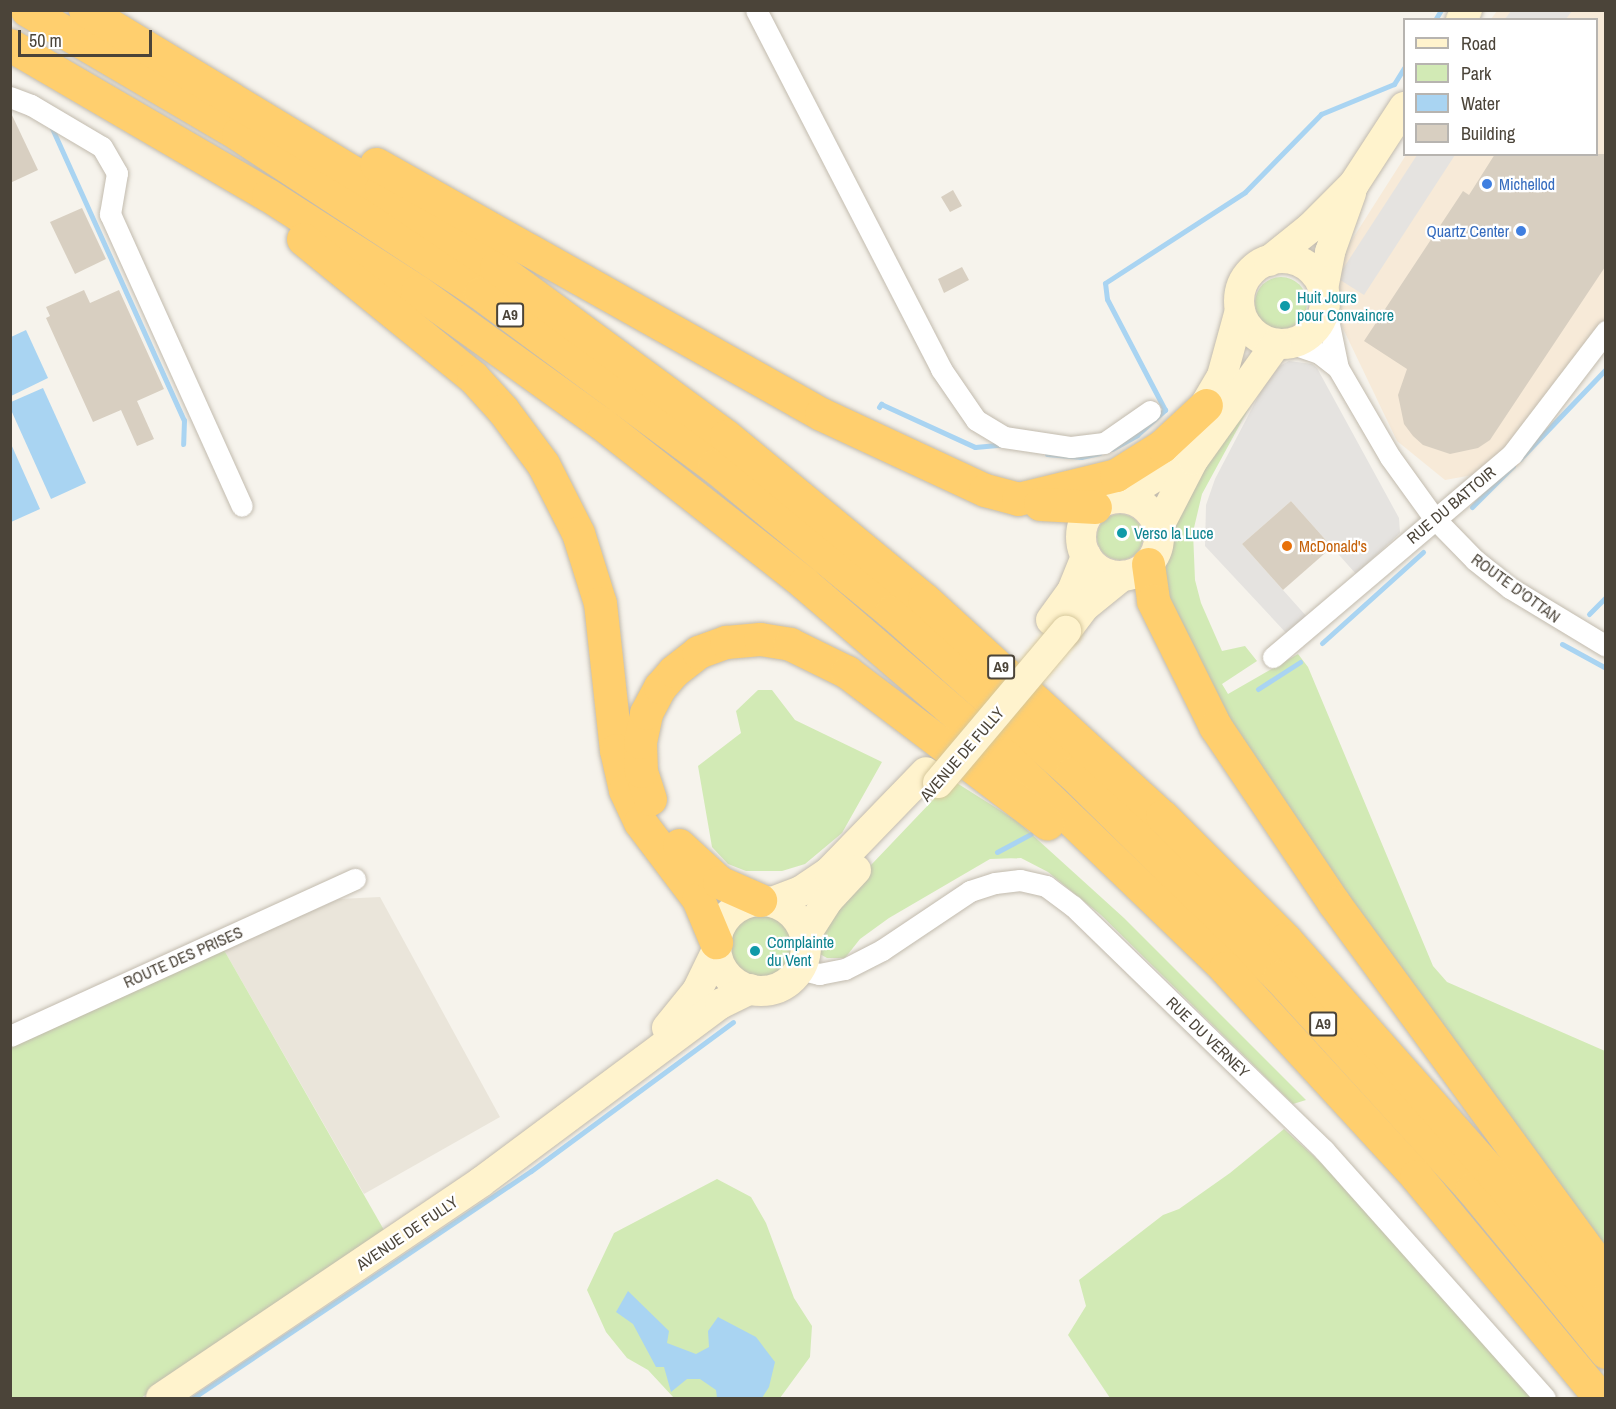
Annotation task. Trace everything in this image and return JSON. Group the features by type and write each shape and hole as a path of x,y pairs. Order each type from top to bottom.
{"highway":[{"name":"A9","path":"27,10 238,134 470,286 714,466 891,612 1072,772 1271,969 1472,1190 1605,1352"},
{"name":"A9","path":"86,10 381,189 496,267 726,436 924,598 1162,816 1285,939 1494,1175 1605,1310"},
{"path":"93,10 466,212 821,414 949,476 1018,499 1049,506 1108,503"},
{"path":"10,45 268,195 389,273 557,390 703,501 813,590 1004,755 1113,858 1299,1045 1468,1236 1600,1398"},
{"path":"67,77 233,188 390,307 472,377 529,443 568,511 594,580 605,627 616,750 625,790 640,822 694,892 716,947"},
{"path":"1018,499 1116,475 1162,446 1206,405"},
{"path":"1135,570 1153,601 1185,672 1239,764 1334,903 1605,1275"},
{"path":"766,901 719,882 678,844 648,796 640,762 646,713 667,678 698,652 748,639 780,641 820,657 919,723 1071,842 1299,1045"}],"main road":[{"path":"1354,184 1330,252 1324,295 1316,328 1283,344 1193,460 1158,528 1157,550 1135,570 1099,570 1086,556 1083,527 1108,503 1166,466 1206,405 1230,355 1244,282 1256,267 1269,261 1310,228 1354,184 1403,109"},
{"path":"1269,261 1283,259 1302,264 1317,277 1324,295"},
{"path":"1240,310 1253,333 1283,344"},
{"path":"1108,503 1145,507 1158,528"},
{"name":"AVENUE DE FULLY","path":"1059,626 1086,556"},
{"name":"AVENUE DE FULLY","path":"805,936 835,891 1059,626 1135,570"},
{"name":"AVENUE DE FULLY","path":"766,901 801,891 829,872 932,777"},
{"path":"766,901 794,914 805,936 806,953 799,969 774,989 751,989 728,976 716,947 730,913 741,905 766,901"},
{"name":"AVENUE DE FULLY","path":"645,1057 697,992 716,947"},
{"name":"AVENUE DE FULLY","path":"161,1398 472,1189 645,1057 720,1004 751,989"}],"street":[{"path":"756,10 941,369 976,420 1004,437 1071,447 1109,440 1150,411"},
{"path":"10,97 32,105 102,147 117,173 110,214 242,506"},
{"name":"ROUTE D'OTTAN","path":"1324,295 1338,368 1390,458 1434,518 1475,560 1510,588 1605,646"},
{"name":"RUE DU BATTOIR","path":"1273,657 1512,454 1605,331"},
{"name":"ROUTE D'OTTAN","path":"1283,344 1308,348 1338,368"},
{"name":"ROUTE DES PRISES","path":"10,1035 355,879"},
{"name":"RUE DU VERNEY","path":"799,969 819,974 845,969 882,950 970,891 995,883 1020,880 1046,886 1082,914 1324,1150 1545,1398"}],"shaded area":[{"path":"1511,10 1572,11 1567,18 1506,18"},
{"name":"Quartz Center","path":"1497,11 1605,11 1605,350 1517,467 1445,480 1397,441 1337,316 1339,260 1405,156 1598,156 1598,18 1492,18"},
{"path":"1416,156 1454,156 1364,295 1337,278"},
{"path":"1289,361 1312,364 1317,368 1399,518 1400,533 1356,574 1291,501 1242,544 1308,618 1288,635 1205,546 1206,505 1215,479 1272,370"},
{"path":"380,897 500,1117 364,1194 224,950 339,899"}],"green space":[{"path":"1281,277 1291,279 1299,285 1305,293 1307,303 1305,313 1299,321 1291,327 1281,329 1271,327 1263,321 1257,313 1255,303 1257,293 1263,285 1271,279"},
{"path":"1269,371 1202,494 1193,532 1195,580 1201,603 1222,651 1245,646 1257,661 1222,684 1228,694 1298,654 1308,667 1433,966 1447,982 1605,1051 1605,1248 1393,961 1219,705 1169,608 1164,571 1173,545 1177,511"},
{"path":"1125,514 1137,520 1142,528 1142,546 1137,554 1129,559 1115,560 1107,557 1100,550 1097,532 1100,524 1107,517"},
{"path":"758,690 772,690 795,720 882,762 842,833 805,864 782,871 746,871 728,864 712,847 698,766 741,733 736,711"},
{"path":"952,780 1017,821 1124,918 1306,1100 1293,1104 1101,915 1048,872 1021,858 990,859 889,918 860,939 845,958 827,958 818,953 814,947 851,886"},
{"path":"760,912 773,915 784,922 791,933 794,946 791,959 784,970 773,977 760,980 747,977 736,970 729,959 726,946 729,933 736,922 747,915"},
{"path":"224,950 384,1230 141,1398 11,1398 10,1046"},
{"path":"1284,1129 1357,1196 1533,1398 1110,1398 1068,1335 1086,1306 1079,1280 1163,1215 1179,1209 1230,1173"},
{"path":"717,1179 751,1197 766,1223 794,1298 812,1326 810,1357 780,1398 674,1398 648,1370 627,1358 606,1332 587,1290 614,1233"}],"water":[{"path":"26,330 48,378 11,396 11,337"},
{"path":"43,388 86,483 51,499 11,410 11,402"},
{"path":"11,444 40,509 10,522"},
{"path":"628,1291 669,1331 667,1343 696,1354 709,1347 708,1331 718,1317 756,1337 775,1362 769,1387 762,1398 717,1398 716,1390 700,1379 687,1379 671,1392 664,1367 656,1367 633,1324 616,1312"}],"building":[{"path":"10,111 38,170 10,183"},
{"name":"Quartz Center","path":"1598,154 1605,154 1605,267 1490,440 1478,448 1450,454 1423,445 1413,436 1404,424 1398,395 1407,369 1364,341 1463,191 1469,195 1494,156 1598,156"},
{"path":"953,190 962,206 950,212 941,197"},
{"path":"82,208 106,259 75,274 50,222"},
{"path":"962,267 969,280 944,293 938,279"},
{"path":"84,290 90,303 119,290 164,389 137,401 154,439 137,446 121,410 93,422 46,318 50,316 46,307"},
{"name":"McDonald's","path":"1291,501 1332,547 1283,590 1242,544"}],"waterway":[{"path":"1436,18 1441,10"},
{"path":"1112,449 1137,435 1165,410 1107,299 1105,283 1245,192 1321,114 1394,84 1403,70"},
{"path":"51,126 184,420 183,444"},
{"path":"1520,459 1606,369"},
{"path":"879,407 881,404 975,447 1000,445"},
{"path":"1047,454 1081,457 1100,453"},
{"path":"1472,507 1513,466"},
{"path":"1322,643 1423,552"},
{"path":"1589,614 1606,597"},
{"path":"1562,644 1606,668"},
{"path":"1258,689 1300,662"},
{"path":"997,852 1031,834"},
{"path":"193,1398 531,1171 733,1022"}],"place":[{"name":"Michellod","path":"1487,184"},
{"name":"Quartz Center","path":"1521,231"},
{"name":"Huit Jours pour Convaincre","path":"1285,306"},
{"name":"Verso la Luce","path":"1122,533"},
{"name":"McDonald's","path":"1287,546"},
{"name":"Complainte du Vent","path":"755,951"}]}
